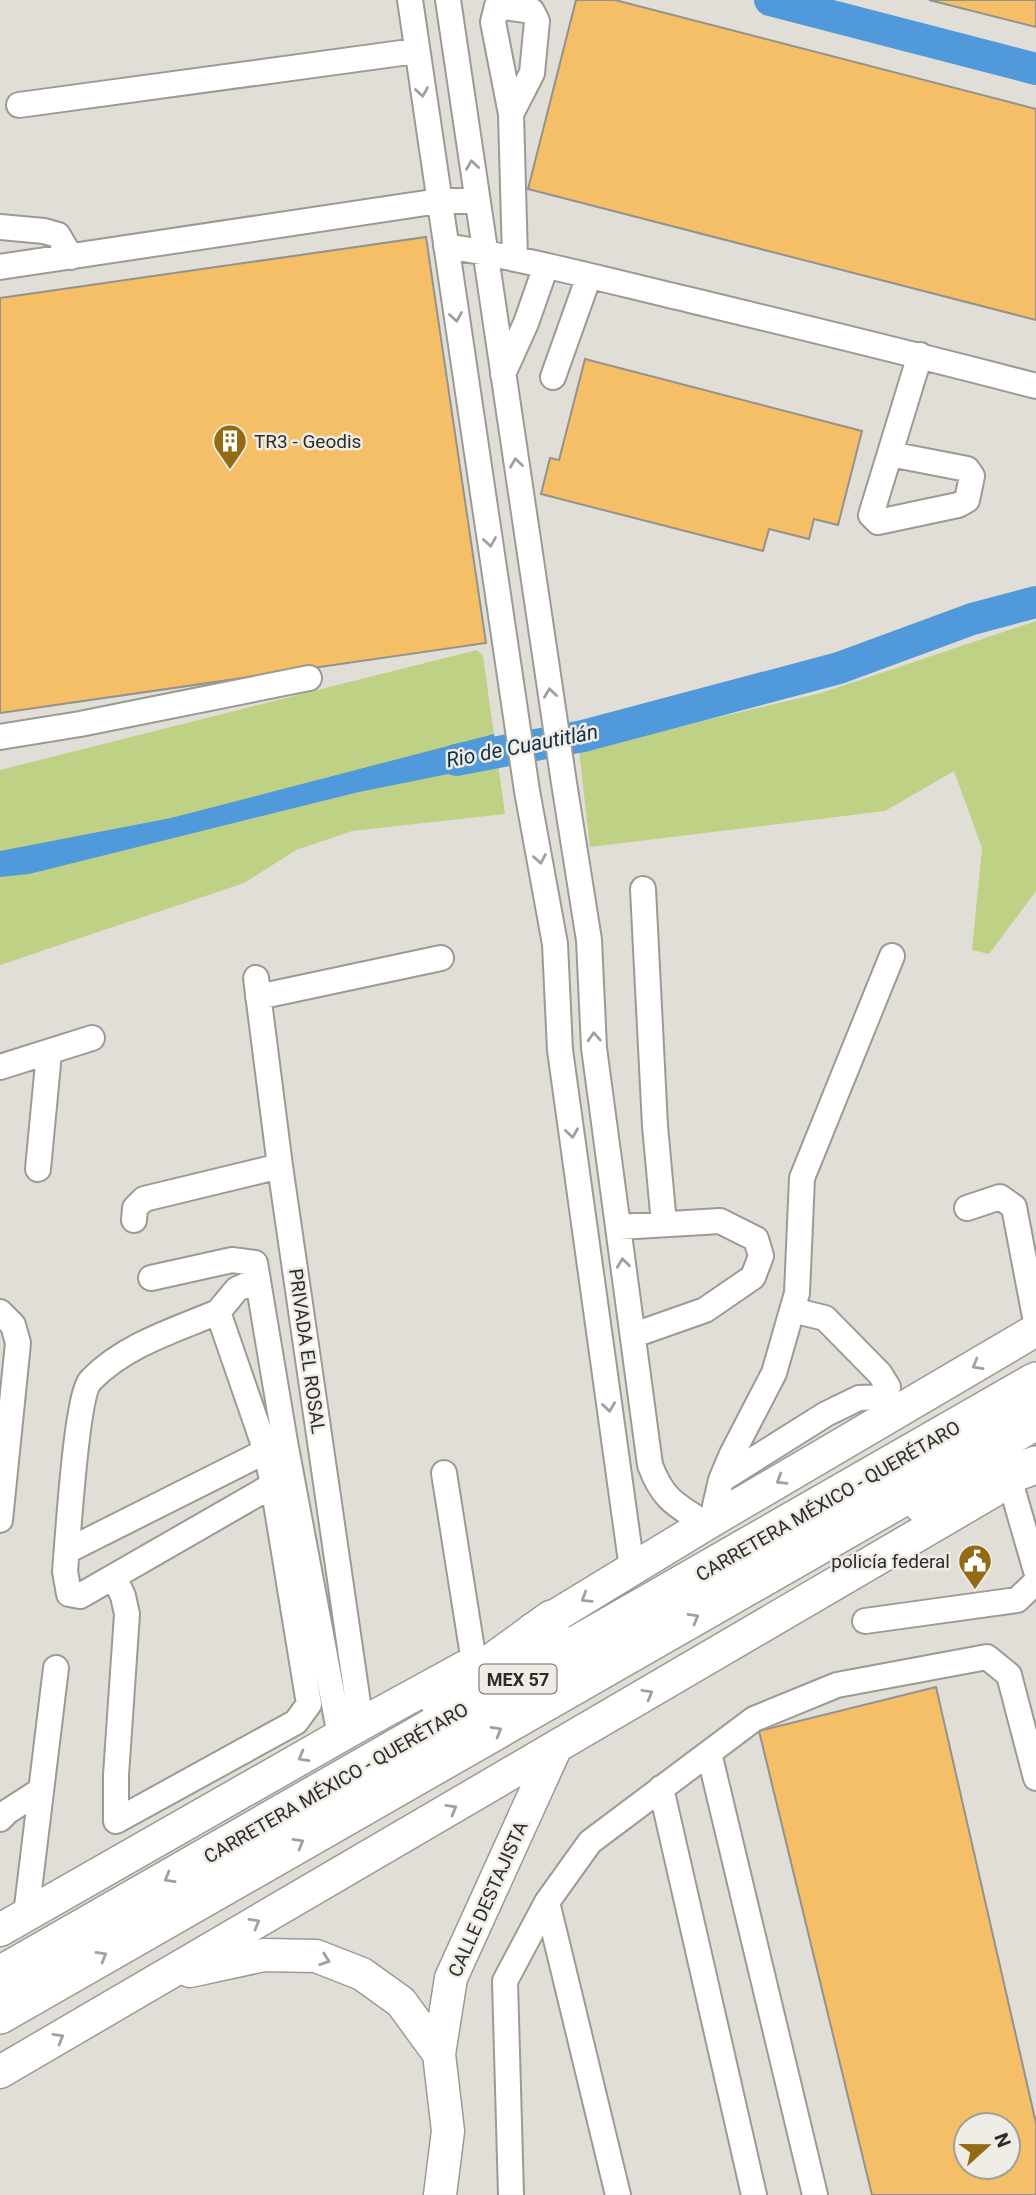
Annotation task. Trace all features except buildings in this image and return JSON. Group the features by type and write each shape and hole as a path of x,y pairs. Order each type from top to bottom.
{"highway":[{"name":"CARRETERA MÉXICO - QUERÉTARO","path":"0,1975 1036,1381"},
{"name":"CARRETERA MÉXICO - QUERÉTARO","path":"0,2015 1036,1421"},
{"path":"849,1528 1027,1471"},
{"path":"296,1804 552,1619"}],"main road":[{"path":"13,1922 552,1619 711,1521 892,1404 1036,1330"},
{"path":"0,2072 1027,1471"},
{"name":"CALLE DESTAJISTA","path":"440,2195 448,2131 439,2054 451,1978 555,1749"},
{"name":"CALLE DESTAJISTA","path":"162,1977 264,1955 316,1956 362,1974 401,2002 439,2054"}],"street":[{"path":"410,0 527,791 555,944 560,1050 632,1569"},
{"path":"447,0 589,940 594,1048 650,1465 657,1484 670,1502 711,1521 721,1480 732,1454 774,1373 797,1293 802,1178 892,956"},
{"path":"19,105 416,51"},
{"path":"510,114 515,259"},
{"path":"0,267 439,201 477,201"},
{"path":"0,228 44,231 58,235 71,257"},
{"path":"446,246 485,252 589,276 920,355 1036,386"},
{"path":"503,374 526,323 546,266"},
{"path":"553,377 589,276"},
{"path":"890,454 920,355"},
{"path":"0,737 80,724 309,678"},
{"path":"643,889 655,1126 664,1224"},
{"name":"PRIVADA EL ROSAL","path":"351,1730 257,987 441,958"},
{"path":"0,1067 92,1038"},
{"path":"38,1169 49,1052"},
{"path":"567,1102 601,1098"},
{"path":"134,1220 135,1208 144,1199 280,1166"},
{"path":"967,1208 1000,1197 1014,1207 1036,1322"},
{"path":"619,1227 720,1221 756,1239 761,1256 752,1277 705,1310 634,1335"},
{"path":"116,1821 296,1722 309,1704 273,1485 275,1447 255,1263 232,1260 151,1278"},
{"path":"258,1279 237,1289 218,1312 124,1352 89,1382 78,1425 65,1570 69,1594 80,1596 273,1485"},
{"path":"596,1304 628,1300"},
{"path":"721,1480 826,1414 859,1398 892,1404 888,1387 880,1374 825,1318 792,1310"},
{"path":"0,1312 13,1325 18,1343 4,1425 0,1520"},
{"path":"218,1312 275,1447 351,1730"},
{"path":"603,1365 637,1359"},
{"path":"67,1550 275,1447"},
{"path":"1027,1471 1036,1571"},
{"path":"444,1473 474,1662"},
{"path":"621,1490 657,1484"},
{"path":"114,1577 123,1596 127,1615 116,1775 116,1821 127,1857"},
{"path":"865,1621 1017,1600 1036,1582"},
{"path":"512,2195 505,1981 547,1902 590,1842 754,1719 837,1685 986,1657 1009,1675 1036,1779"},
{"path":"13,1922 41,1790 56,1668"},
{"path":"709,1753 815,2195"},
{"path":"661,1788 754,2195"},
{"path":"0,1819 7,1811 41,1790"},
{"path":"547,1902 618,2195"}],"green space":[{"path":"1036,621 1036,891 989,954 972,950 982,848 954,771 885,811 590,847 579,750 821,693"},
{"path":"477,650 483,656 505,814 352,831 296,850 244,883 0,965 0,770"}],"water":[{"path":"494,734 498,764 359,792 29,874 0,877 0,851 171,818"}],"waterway":[{"path":"770,0 1036,69"},
{"name":"Rio de Cuautitlán","path":"456,760 583,736 839,668 972,619 1036,602"}],"place":[{"name":"TR3 - Geodis","path":"230,471"},
{"name":"policía federal","path":"975,1591"}]}
